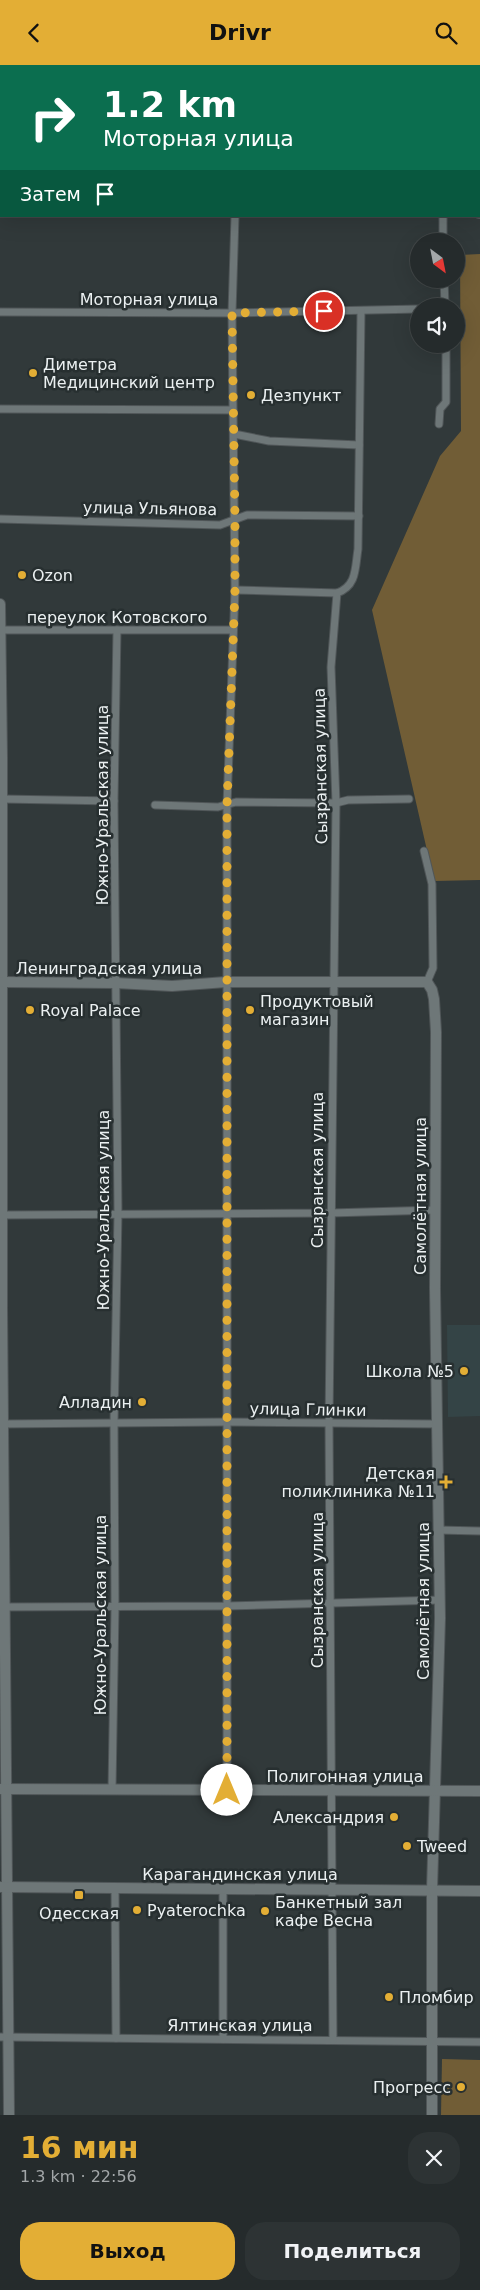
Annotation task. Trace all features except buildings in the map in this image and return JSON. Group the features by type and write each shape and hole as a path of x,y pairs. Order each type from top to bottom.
{"street":[{"path":"227,1790 226,982 227,805 235,590 232,313 235,217"},
{"path":"443,217 443,233"},
{"name":"Моторная улица","path":"0,312 232,313 410,309"},
{"path":"235,590 337,593 347,590 353,580 358,549 359,516 361,311"},
{"path":"439,424 440,409 446,402 446,353"},
{"path":"0,409 233,410"},
{"path":"234,435 269,441 359,445"},
{"name":"улица Ульянова","path":"0,519 220,525 247,515 359,516"},
{"name":"Сызранская улица","path":"333,2040 329,1423 332,981 336,803 331,667 337,593"},
{"path":"0,604 2,799 3,1887 4,2037 8,2115"},
{"name":"Южно-Уральская улица","path":"112,1790 115,1607 114,1423 118,1213 114,801 117,630"},
{"name":"переулок Котовского","path":"0,631 233,630"},
{"path":"2,799 114,801"},
{"path":"155,805 227,805 236,802 336,803 348,800 409,799"},
{"path":"424,851 432,884 433,968 427,982"},
{"name":"Ленинградская улица","path":"2,982 116,983 172,986 226,982 427,982"},
{"name":"Самолётная улица","path":"427,982 432,990 435,1007 436,1424 440,1600 432,1890 432,2115"},
{"path":"2,1215 330,1213 436,1210"},
{"name":"улица Глинки","path":"2,1424 226,1422 436,1424"},
{"path":"438,1530 480,1531"},
{"path":"2,1607 226,1606 440,1600"},
{"name":"Полигонная улица","path":"3,1789 480,1791"},
{"name":"Карагандинская улица","path":"3,1887 480,1891"},
{"path":"115,1888 116,2038"},
{"path":"223,1889 223,2039"},
{"name":"Ялтинская улица","path":"4,2037 480,2042"}],"shaded area":[{"path":"480,254 480,880 434,881 372,610 440,456 461,431 461,353 465,353 465,298 460,298 460,288 465,288 465,255"},
{"name":"Школа №5","path":"447,1325 480,1325 480,1416 448,1417"},
{"name":"Прогресс","path":"442,2059 480,2060 480,2115 441,2115"}],"place":[{"name":"Диметра Медицинский центр","path":"33,373"},
{"name":"Дезпункт","path":"251,395"},
{"name":"Ozon","path":"22,575"},
{"name":"Royal Palace","path":"30,1010"},
{"name":"Продуктовый магазин","path":"250,1010"},
{"name":"Школа №5","path":"464,1371"},
{"name":"Алладин","path":"142,1402"},
{"name":"Детская поликлиника №11","path":"446,1482"},
{"name":"Александрия","path":"394,1817"},
{"name":"Tweed","path":"407,1846"},
{"name":"Одесская","path":"79,1895"},
{"name":"Pyaterochka","path":"137,1910"},
{"name":"Банкетный зал кафе Весна","path":"265,1911"},
{"name":"Пломбир","path":"389,1997"},
{"name":"Прогресс","path":"461,2087"}],"route":[{"path":"227,1790 227,805 235,590 232,313 324,311"}]}
